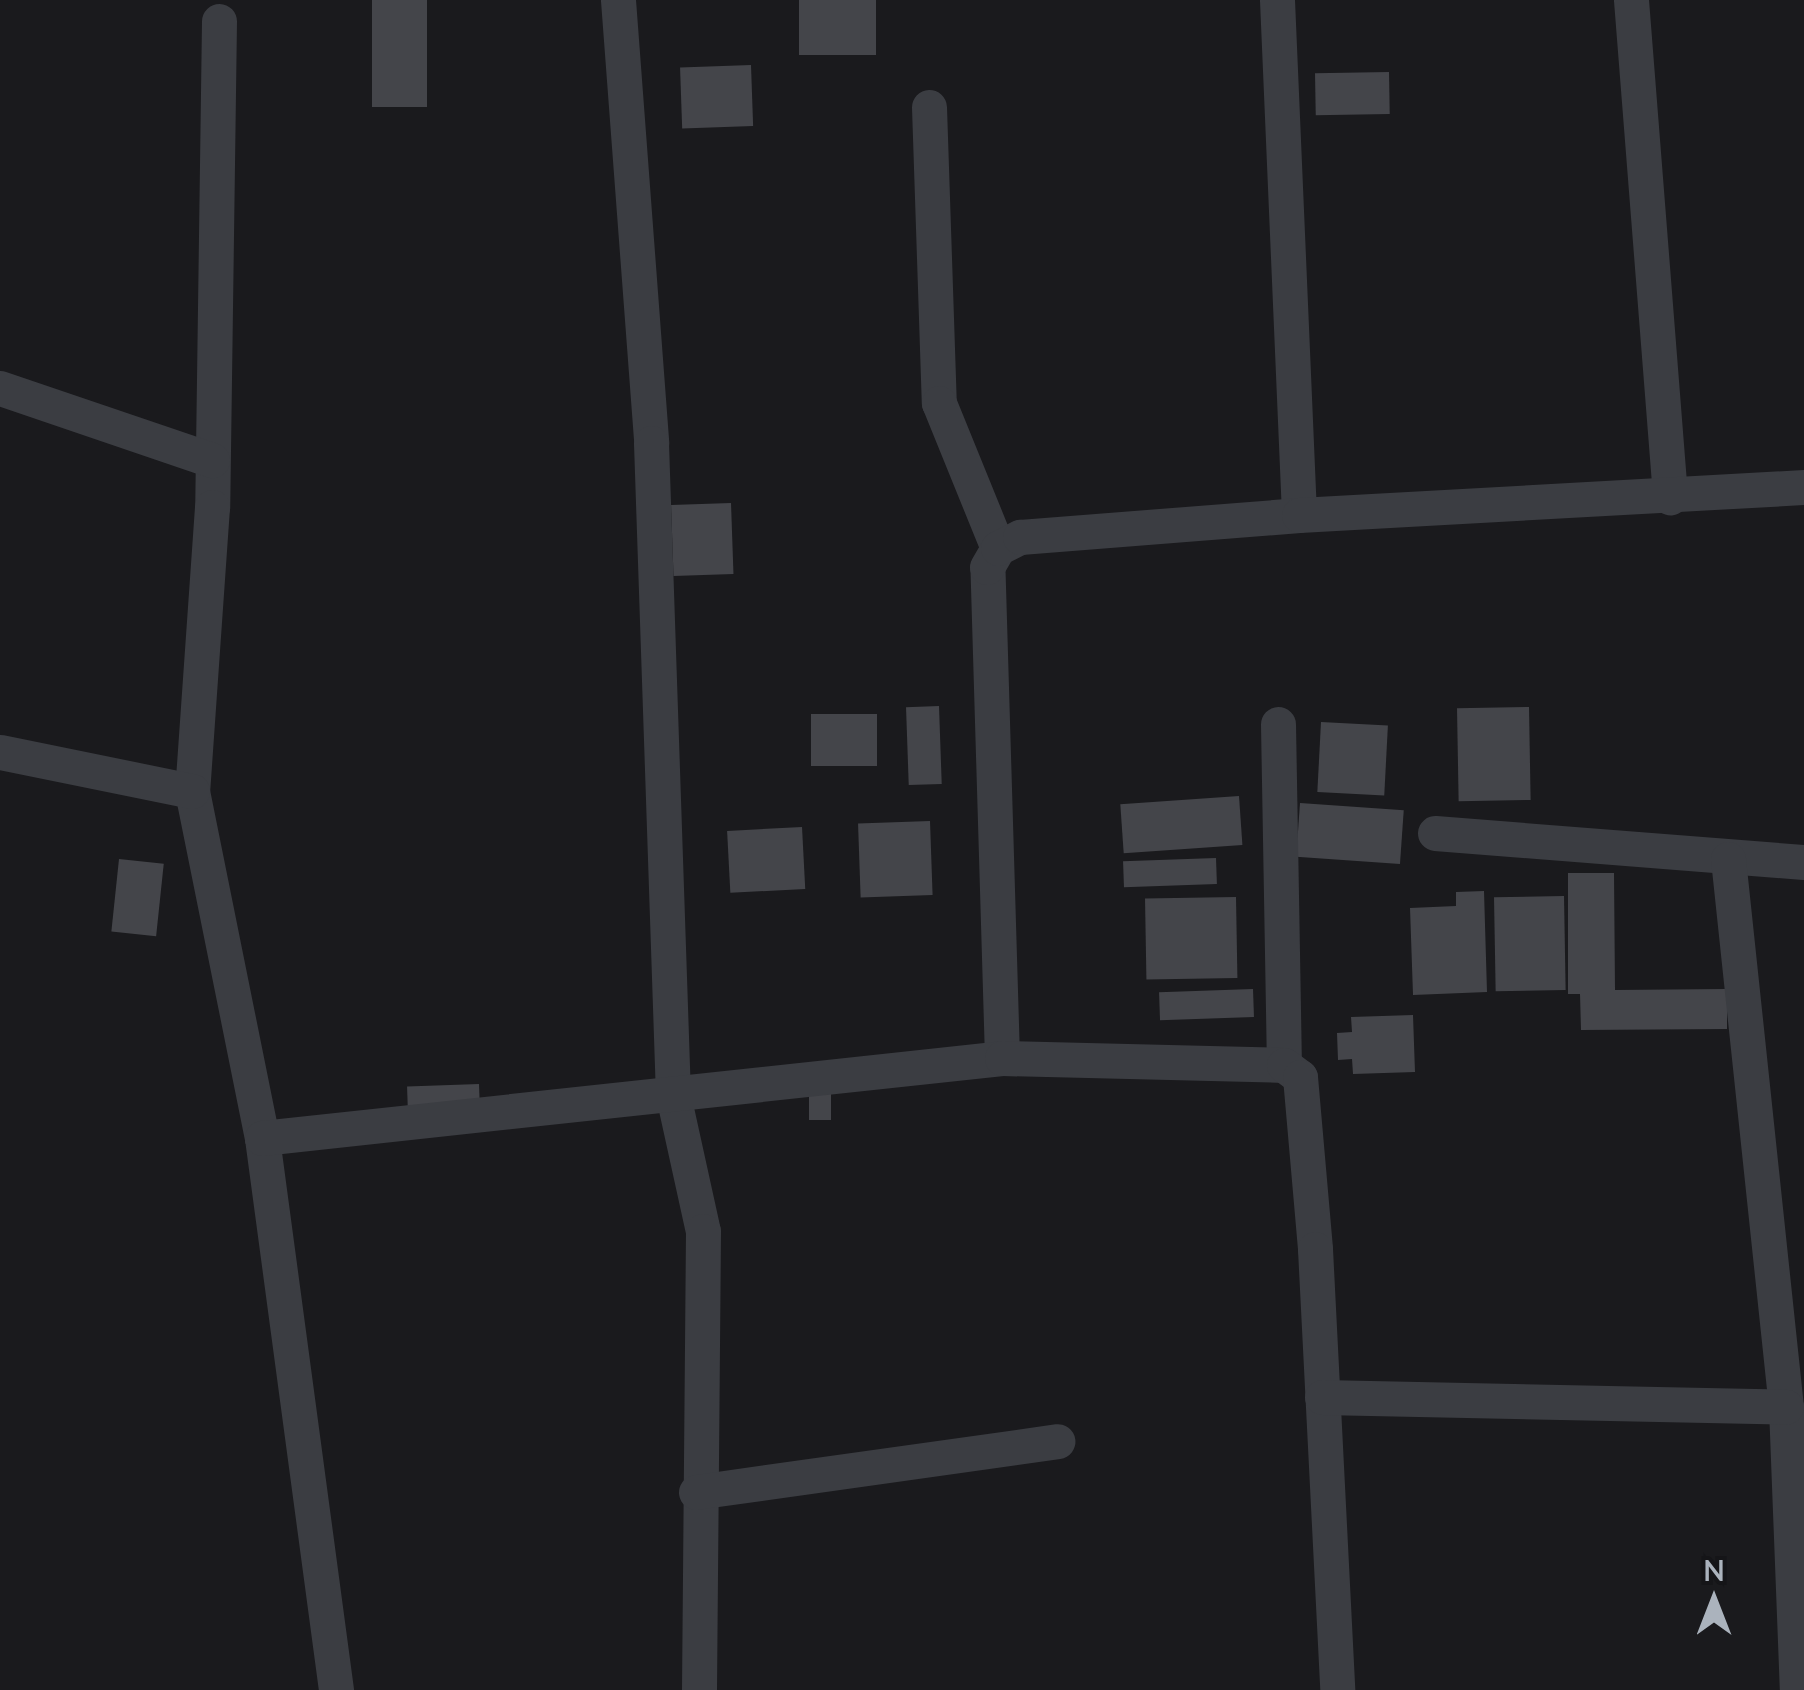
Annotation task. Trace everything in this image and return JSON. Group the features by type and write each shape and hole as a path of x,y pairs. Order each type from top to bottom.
{"street":[{"path":"618,0 651,444 673,1095 703,1231 696,1492 699,1690"},
{"path":"1277,0 1299,515"},
{"path":"1631,0 1670,497"},
{"path":"219,20 212,460 192,791 262,1138 336,1690"},
{"path":"929,106 939,402 998,548"},
{"path":"0,388 212,460"},
{"path":"1002,1058 987,567 998,548 1020,536 1299,515 1804,487"},
{"path":"1278,724 1284,1065"},
{"path":"0,752 192,791"},
{"path":"1434,833 1728,860 1804,862"},
{"path":"1728,860 1786,1407 1797,1690"},
{"path":"262,1138 1002,1058 1284,1065 1300,1077 1337,1690"},
{"path":"1322,1397 1786,1407"},
{"path":"696,1492 1057,1441"}],"building":[{"path":"372,0 427,0 427,107 372,107"},
{"path":"799,0 876,0 876,55 799,55"},
{"path":"751,65 753,126 682,128 680,67"},
{"path":"1389,72 1390,114 1316,115 1315,73"},
{"path":"731,503 733,574 674,576 671,505"},
{"path":"939,706 942,784 909,785 906,707"},
{"path":"1529,707 1531,800 1459,801 1457,708"},
{"path":"811,714 877,714 877,766 811,766"},
{"path":"1321,722 1388,726 1384,795 1317,792"},
{"path":"1239,796 1242,845 1124,853 1120,804"},
{"path":"1300,803 1404,810 1400,864 1296,857"},
{"path":"930,821 933,895 861,897 858,824"},
{"path":"802,827 805,889 730,893 727,831"},
{"path":"1216,858 1217,884 1124,887 1123,861"},
{"path":"119,859 164,864 156,936 111,932"},
{"path":"1568,873 1614,873 1615,990 1727,989 1727,1029 1581,1030 1580,994 1568,994"},
{"path":"1484,891 1487,992 1413,995 1410,908 1456,906 1456,892"},
{"path":"1564,896 1566,990 1496,991 1494,897"},
{"path":"1236,897 1237,978 1146,980 1145,899"},
{"path":"1253,989 1254,1017 1160,1020 1159,992"},
{"path":"1413,1015 1415,1072 1353,1074 1352,1059 1338,1060 1337,1033 1352,1032 1351,1017"},
{"path":"479,1084 480,1110 408,1112 407,1087"},
{"path":"809,1092 831,1092 831,1120 809,1120"}]}
